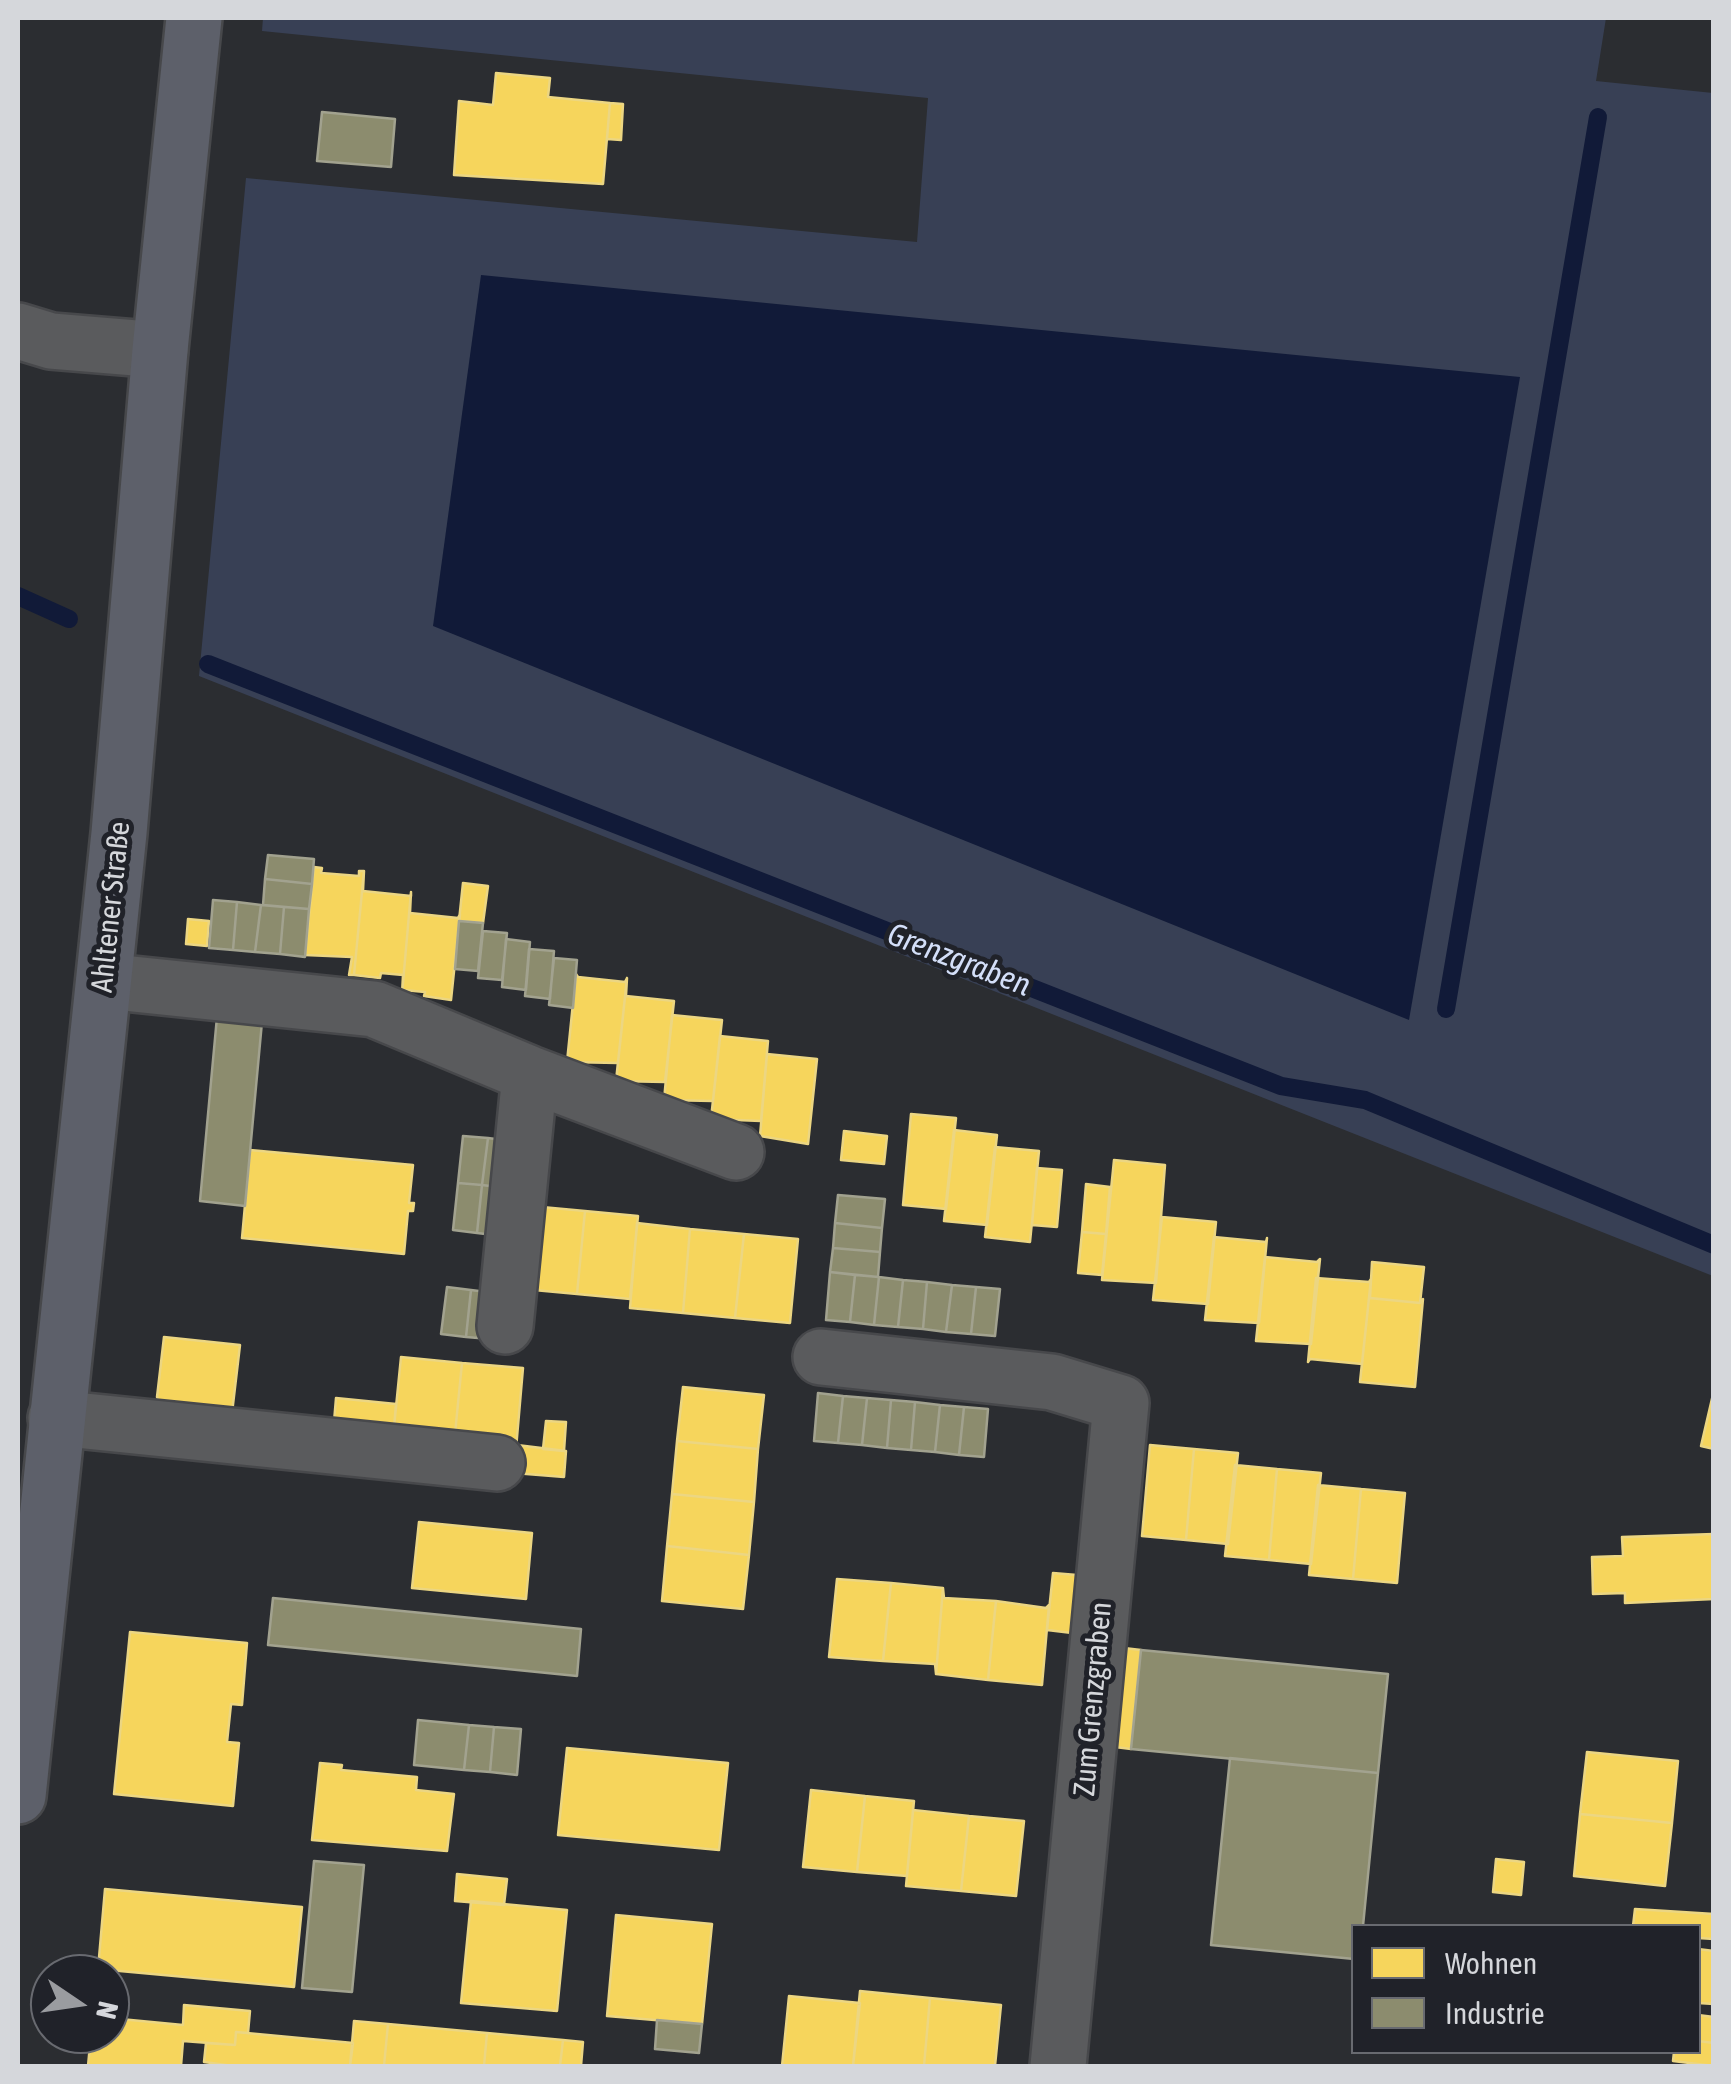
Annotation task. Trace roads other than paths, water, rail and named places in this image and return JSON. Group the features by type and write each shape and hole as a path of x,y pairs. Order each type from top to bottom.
{"main road":[{"name":"Ahltener Straße","path":"18,1796 104,981 194,18"}],"street":[{"path":"18,331 51,341 160,350"},
{"path":"104,981 374,1009 530,1074 736,1152"},
{"path":"505,1326 530,1074"},
{"name":"Zum Grenzgraben","path":"821,1358 1052,1382 1121,1403 1058,2066"},
{"path":"56,1418 497,1462"}],"waterway":[{"path":"1446,1009 1598,117"},
{"name":"Grenzgraben","path":"18,596 69,619"},
{"name":"Grenzgraben","path":"208,664 1281,1086 1365,1100 1714,1245"}]}
